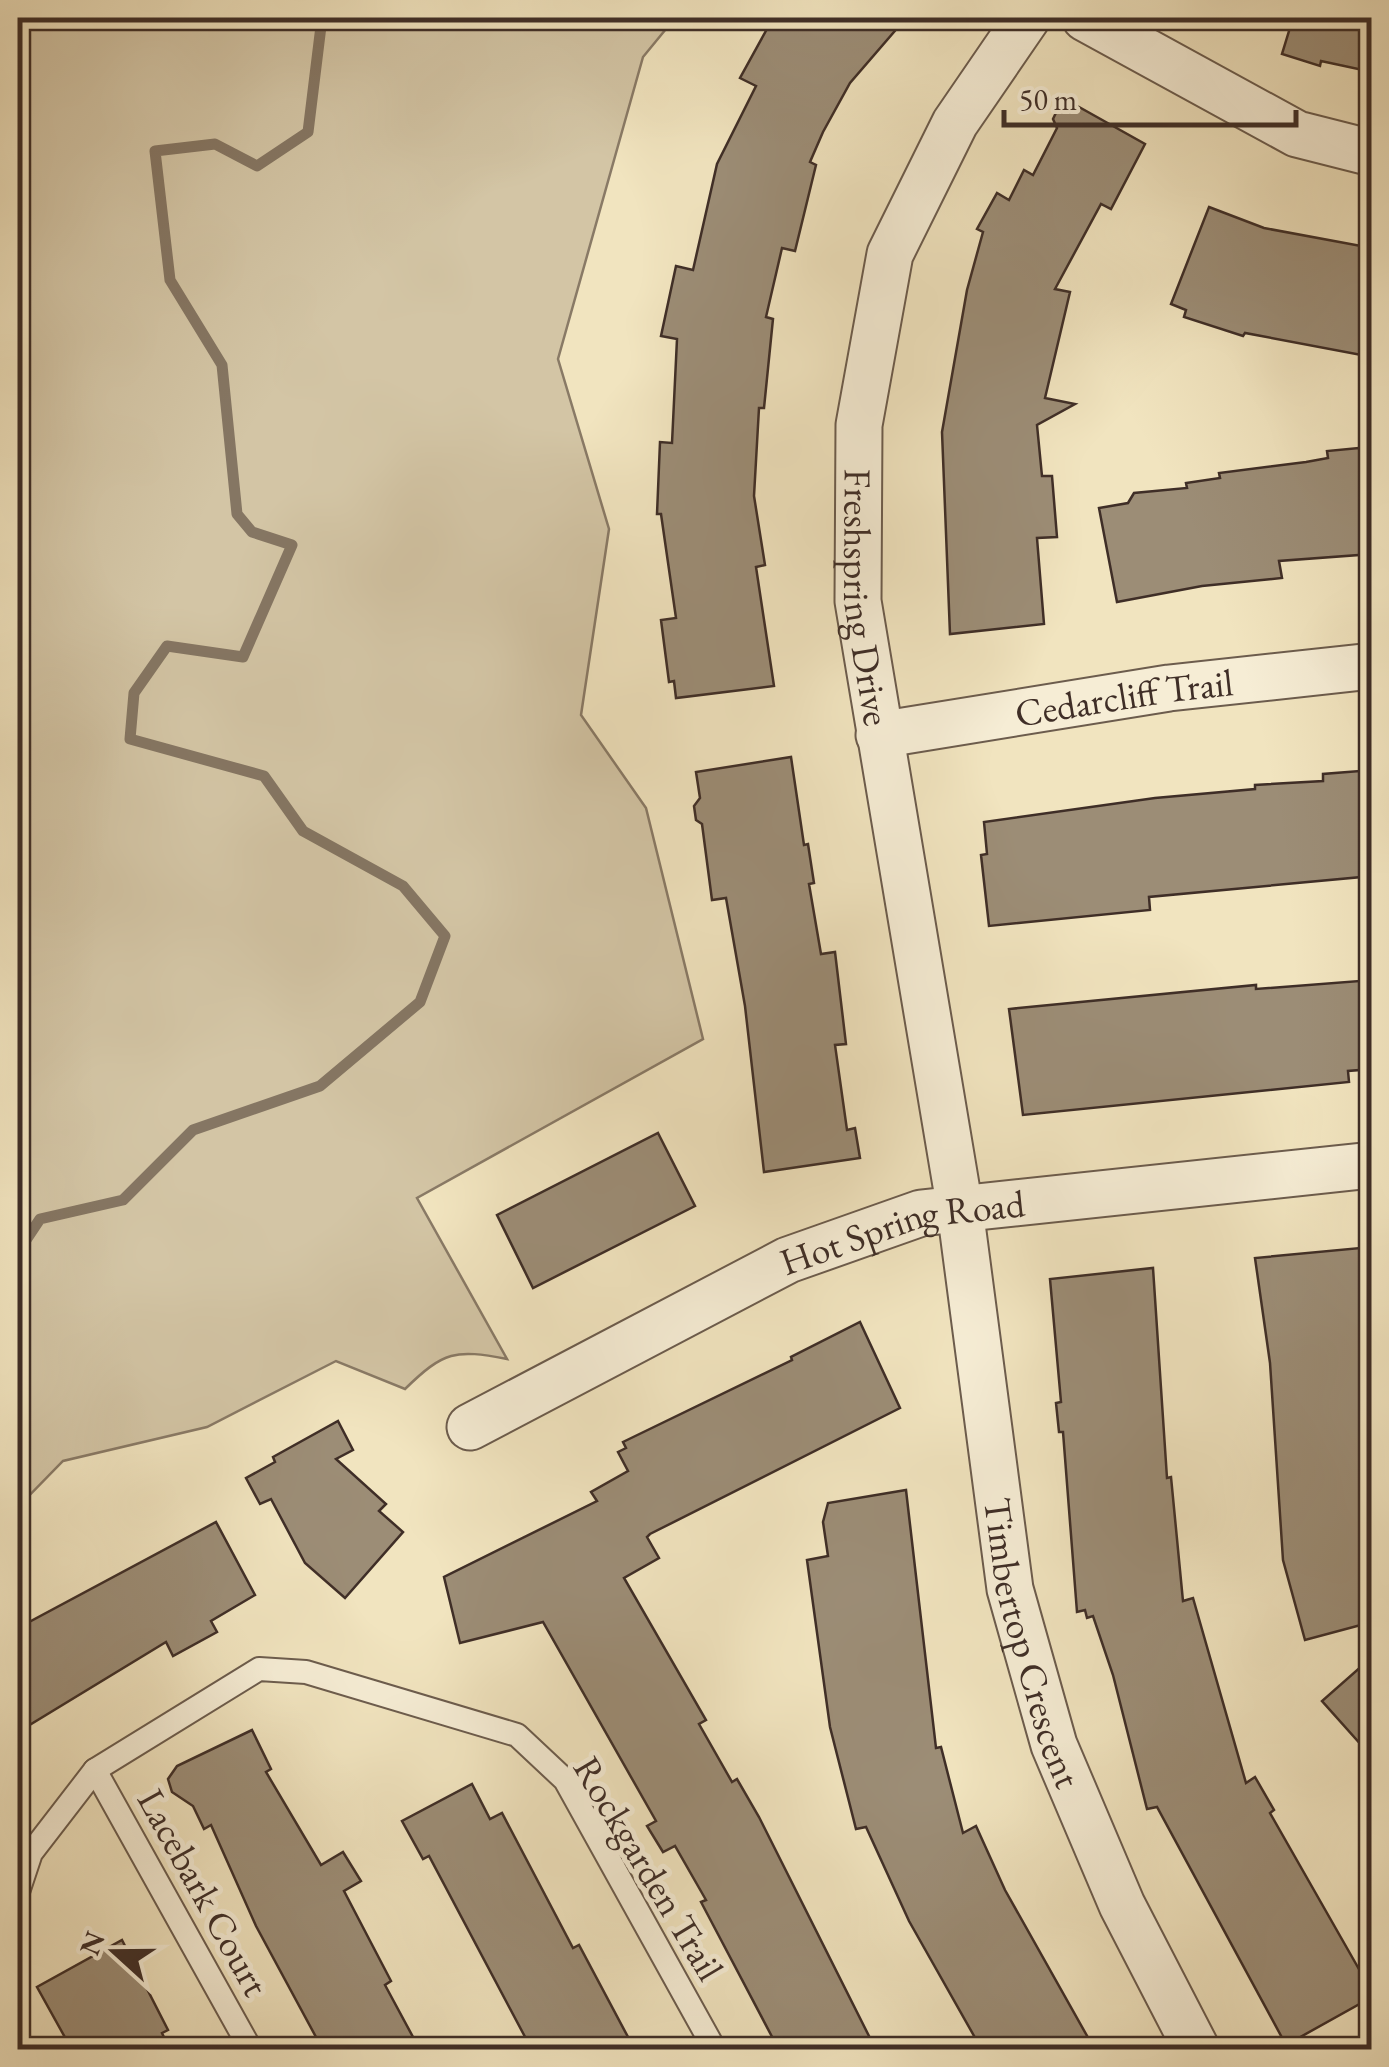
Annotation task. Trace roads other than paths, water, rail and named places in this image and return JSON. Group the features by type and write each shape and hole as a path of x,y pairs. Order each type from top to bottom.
{"street":[{"name":"Freshspring Drive","path":"960,1209 858,600 859,424 890,254 955,123 1026,18"},
{"path":"1086,18 1297,134 1372,153"},
{"name":"Cedarcliff Trail","path":"879,736 1170,688 1372,666"},
{"name":"Hot Spring Road","path":"470,1427 788,1260 922,1212 1372,1165"},
{"name":"Timbertop Crescent","path":"960,1209 1014,1606 1054,1745 1122,1905 1197,2050"}],"lane":[{"name":"Rockgarden Trail","path":"18,1892 31,1853 95,1770 259,1670 306,1672 517,1735 564,1780 715,2050"},
{"name":"Lacebark Court","path":"95,1770 251,2050"}],"waterway":[{"path":"18,1252 40,1219 123,1200 193,1130 320,1086 420,1002 445,936 403,886 303,831 264,776 130,739 134,693 167,646 243,657 292,545 252,532 237,514 222,365 170,280 155,151 215,144 257,166 308,132 322,18"}]}
